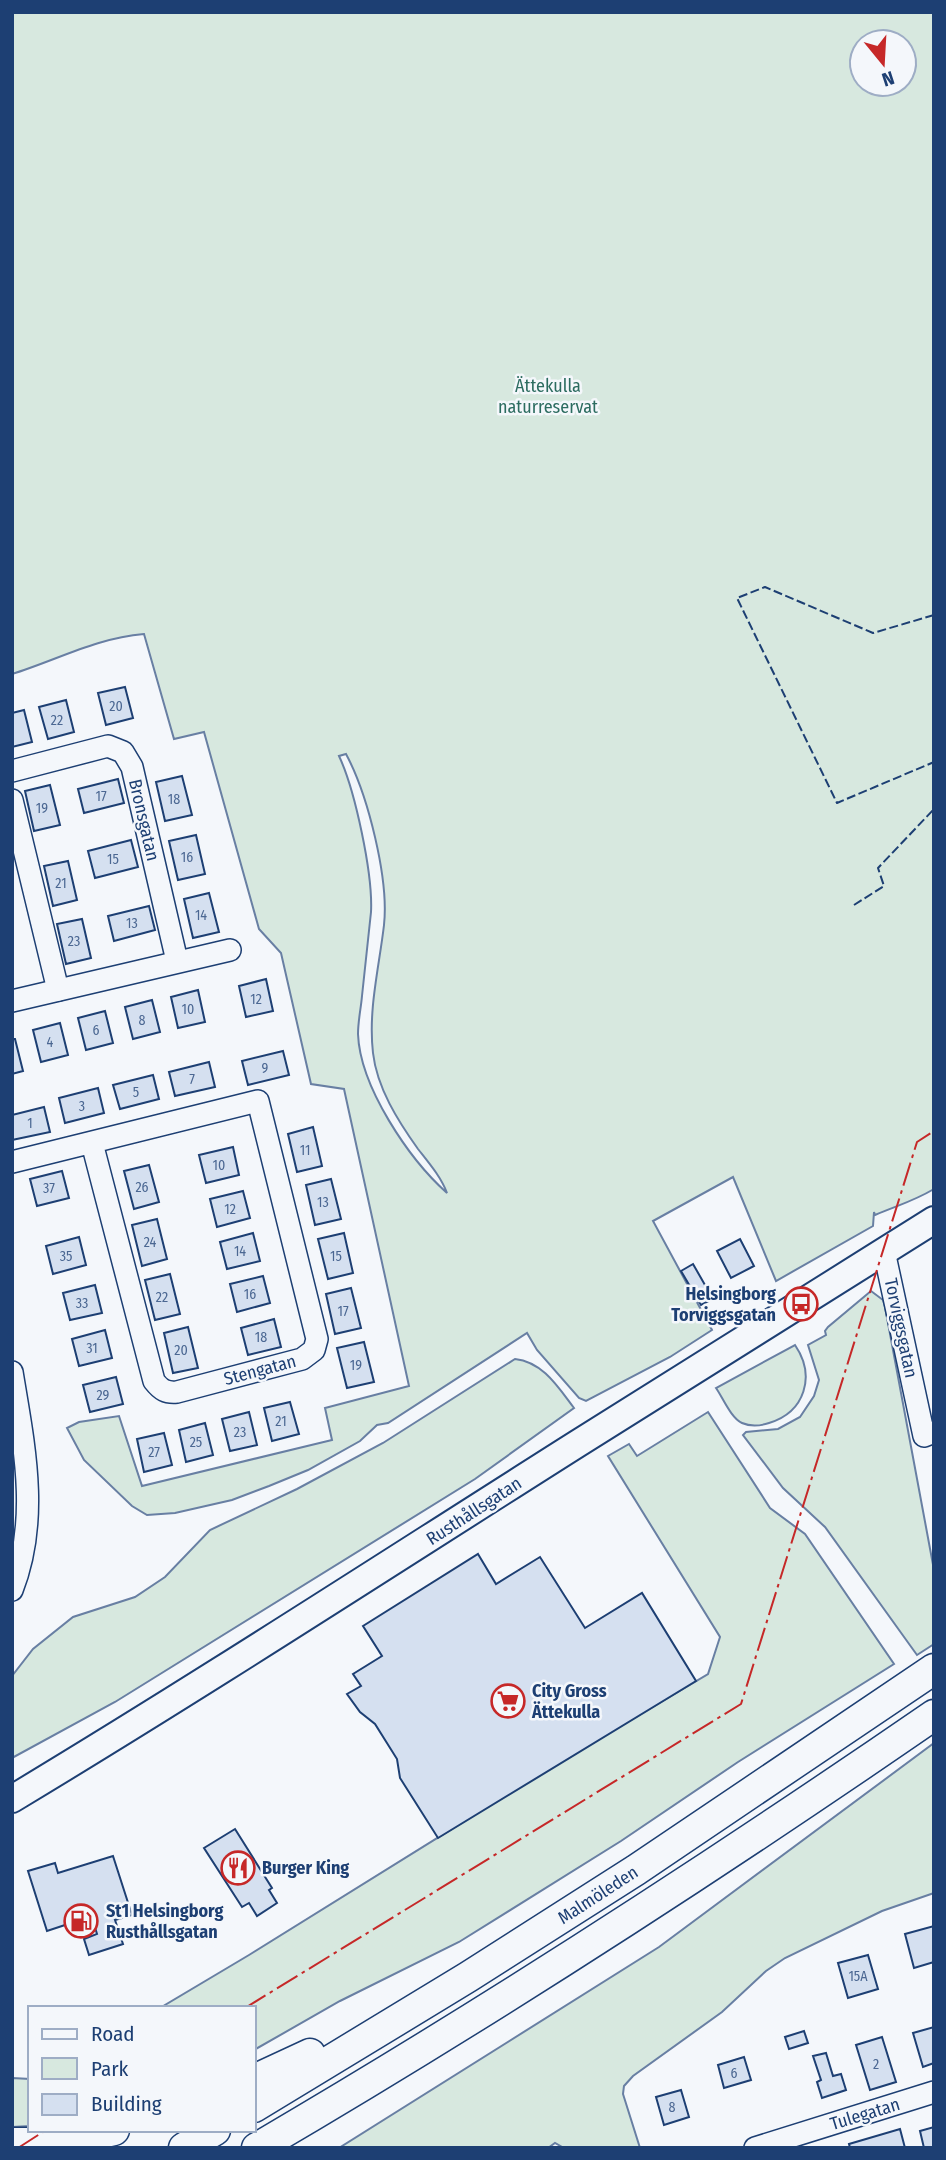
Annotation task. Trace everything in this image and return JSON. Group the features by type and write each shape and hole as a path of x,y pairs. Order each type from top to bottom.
{"highway":[{"name":"Malmöleden","path":"256,2106 468,1977 636,1870 934,1669"},
{"name":"Malmöleden","path":"257,2148 449,2033 653,1904 934,1715"},
{"path":"256,2079 468,1977"},
{"path":"283,2148 449,2033"},
{"path":"12,2143 57,2143 105,2132"},
{"path":"184,2148 212,2132"}],"main road":[{"name":"Rusthållsgatan","path":"12,1799 365,1581 577,1444 934,1220"}],"street":[{"name":"Bronsgatan","path":"12,771 107,746 123,752 132,767 177,961"},
{"path":"12,800 58,990"},
{"path":"12,1001 230,950"},
{"name":"Stengatan","path":"12,1162 258,1101 317,1339 314,1350 302,1359 177,1392 169,1393 159,1388 154,1381 92,1143"},
{"name":"Torviggsgatan","path":"884,1251 924,1436 934,1432"},
{"path":"12,1372 28,1493 24,1552 12,1590"},
{"name":"Tulegatan","path":"755,2148 934,2092"}],"green space":[{"name":"Ättekulla naturreservat","path":"12,12 934,12 934,1189 875,1215 874,1212 873,1226 776,1281 733,1177 653,1221 712,1330 670,1357 586,1401 579,1398 537,1350 527,1333 388,1423 377,1425 360,1441 308,1470 232,1500 175,1513 147,1515 132,1506 84,1460 67,1428 79,1422 119,1416 142,1486 332,1440 325,1408 409,1386 344,1089 311,1084 281,953 259,929 204,732 174,739 144,634 93,645 12,674","holes":["346,754 375,838 385,906 372,1021 375,1066 396,1116 447,1193 417,1161 389,1121 367,1076 361,1055 358,1029 371,896 362,832 339,756"]},
{"path":"871,1291 883,1300 885,1307 934,1570 934,1644 917,1655 825,1527 783,1488 743,1435 746,1432 778,1429 800,1417 814,1396 819,1380 808,1345 826,1335 828,1327"},
{"path":"795,1345 805,1369 803,1392 799,1402 781,1418 769,1423 752,1426 738,1420 716,1388"},
{"path":"515,1359 542,1370 574,1408 475,1479 115,1702 12,1758 12,1676 33,1649 73,1617 135,1597 165,1577 210,1530 297,1489 383,1443"},
{"path":"708,1412 770,1508 805,1534 894,1664 738,1762 621,1841 459,1942 340,2001 256,2049 256,2006 163,2006 553,1766 708,1674 720,1637 608,1456 629,1444 637,1456"},
{"path":"934,1743 934,1893 882,1911 785,1958 766,1971 722,2012 633,2076 624,2086 623,2094 640,2148 564,2148 555,2143 548,2148 339,2148 659,1947"},
{"path":"12,2078 28,2079 28,2126 12,2127"}],"building":[{"path":"125,687 133,718 106,725 98,693"},
{"path":"66,700 74,732 48,739 39,707"},
{"path":"24,710 32,742 12,747 12,713"},
{"path":"182,776 192,815 165,821 156,782"},
{"path":"118,779 124,803 84,813 78,789"},
{"path":"50,785 60,825 34,831 25,791"},
{"path":"196,835 205,874 178,880 169,841"},
{"path":"131,840 138,867 95,878 88,851"},
{"path":"68,861 77,900 53,906 44,866"},
{"path":"209,893 219,932 193,938 184,899"},
{"path":"149,906 155,930 114,941 108,916"},
{"path":"82,919 91,958 66,964 57,924"},
{"path":"266,979 273,1011 246,1017 239,986"},
{"path":"198,990 205,1022 178,1028 171,997"},
{"path":"152,1000 160,1032 133,1039 125,1007"},
{"path":"105,1011 113,1043 86,1050 78,1018"},
{"path":"60,1023 68,1055 41,1062 33,1030"},
{"path":"12,1039 15,1039 23,1071 12,1074"},
{"path":"283,1051 289,1075 248,1085 242,1061"},
{"path":"209,1062 215,1087 175,1096 169,1072"},
{"path":"153,1075 159,1099 120,1109 113,1085"},
{"path":"98,1088 104,1113 65,1123 59,1098"},
{"path":"44,1107 50,1132 12,1140 12,1115"},
{"path":"313,1127 322,1166 297,1172 288,1134"},
{"path":"233,1147 239,1175 206,1183 199,1155"},
{"path":"149,1165 159,1202 134,1209 124,1171"},
{"path":"62,1171 69,1198 37,1206 30,1179"},
{"path":"331,1179 341,1219 315,1225 306,1185"},
{"path":"243,1191 250,1218 217,1227 210,1199"},
{"path":"157,1219 167,1259 142,1266 132,1225"},
{"path":"253,1233 260,1261 227,1269 220,1242"},
{"path":"344,1233 353,1273 328,1279 318,1239"},
{"path":"79,1237 86,1265 53,1274 46,1246"},
{"path":"740,1239 754,1266 731,1278 717,1251"},
{"path":"693,1264 713,1299 701,1305 681,1271"},
{"path":"170,1274 180,1314 155,1320 145,1280"},
{"path":"263,1276 270,1303 237,1312 230,1284"},
{"path":"95,1285 102,1313 70,1320 63,1293"},
{"path":"351,1288 361,1328 335,1334 326,1294"},
{"path":"274,1319 281,1347 248,1355 241,1328"},
{"path":"188,1327 198,1368 173,1373 164,1333"},
{"path":"105,1330 112,1358 79,1366 72,1339"},
{"path":"364,1342 374,1382 347,1388 337,1348"},
{"path":"116,1377 123,1404 90,1412 83,1385"},
{"path":"290,1402 299,1434 272,1441 264,1408"},
{"path":"249,1412 257,1445 230,1451 222,1419"},
{"path":"205,1423 213,1455 186,1462 179,1430"},
{"path":"164,1433 172,1465 144,1472 137,1439"},
{"name":"City Gross Ättekulla","path":"478,1554 496,1584 540,1557 585,1628 642,1593 696,1681 438,1838 400,1778 397,1759 375,1724 360,1712 347,1694 361,1686 353,1674 382,1656 363,1626"},
{"name":"Burger King","path":"235,1829 272,1888 269,1890 277,1903 257,1916 249,1903 242,1907 204,1848"},
{"path":"113,1856 132,1915 115,1920 123,1944 89,1955 84,1939 97,1934 89,1908 71,1913 74,1922 47,1931 28,1871 55,1863 58,1873"},
{"path":"934,1926 934,1962 914,1968 905,1934"},
{"path":"868,1955 878,1989 848,1998 838,1963"},
{"path":"934,2027 934,2063 923,2067 913,2033"},
{"path":"804,2031 808,2043 789,2049 785,2037"},
{"path":"882,2037 896,2082 870,2090 856,2045"},
{"path":"826,2053 833,2076 841,2074 846,2090 822,2098 817,2082 821,2080 813,2056"},
{"path":"744,2057 751,2080 724,2088 718,2065"},
{"path":"681,2090 689,2117 664,2125 656,2097"},
{"path":"934,2127 934,2148 924,2148 920,2131"},
{"path":"900,2129 905,2148 850,2148 849,2144"}],"fence":[{"path":"934,615 873,633 765,587 737,598 837,803 934,762"},
{"path":"854,905 884,886 878,868 934,809"}],"power":[{"path":"248,2006 741,1704 917,1142 934,1131"},
{"path":"18,2148 43,2132"}],"place":[{"name":"Helsingborg Torviggsgatan","path":"801,1304"},
{"name":"City Gross Ättekulla","path":"508,1701"},
{"name":"Burger King","path":"238,1868"},
{"name":"St1 Helsingborg Rusthållsgatan","path":"81,1921"}]}
